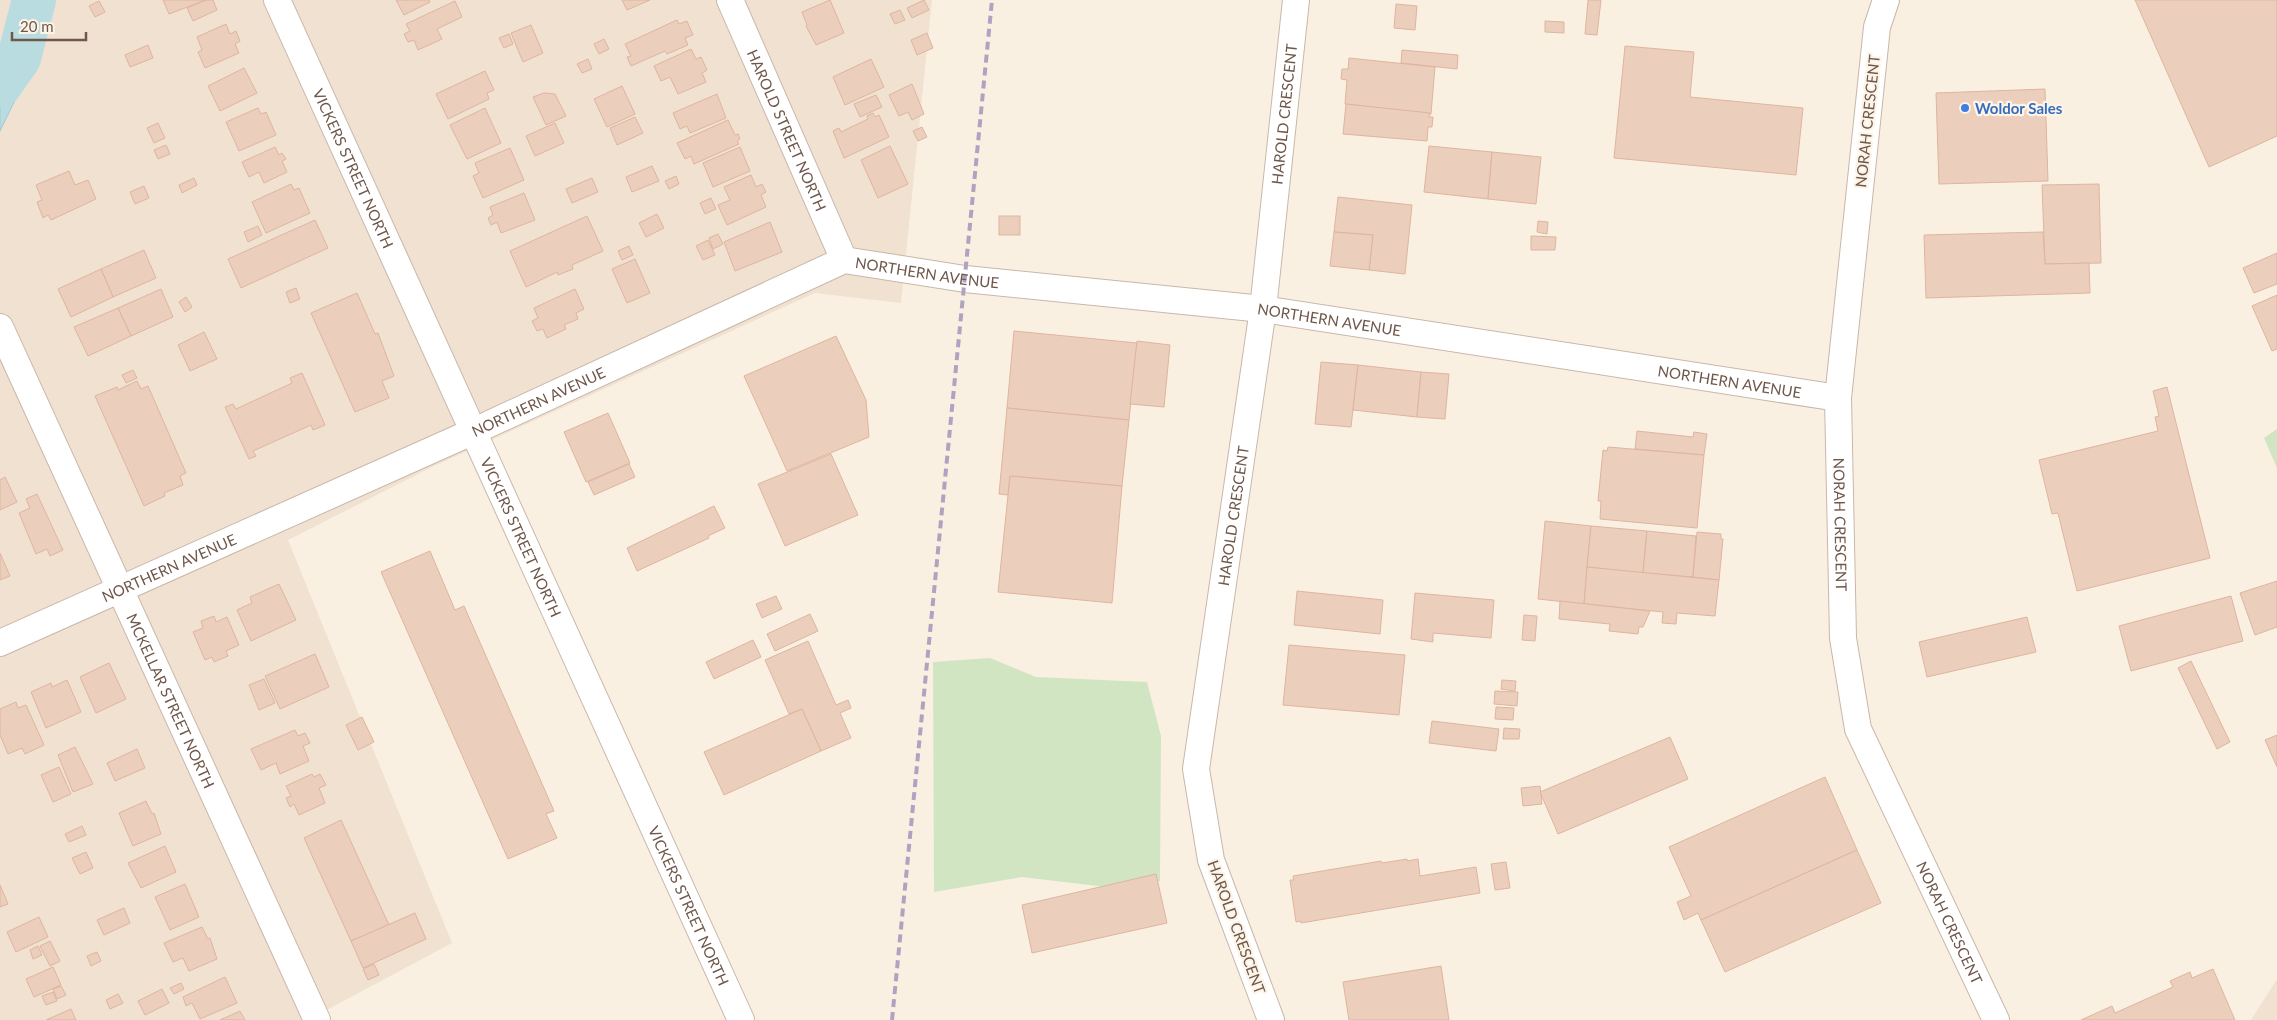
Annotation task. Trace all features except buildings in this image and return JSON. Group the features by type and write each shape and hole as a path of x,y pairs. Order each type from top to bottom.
{"street":[{"name":"VICKERS STREET NORTH","path":"277,0 741,1020"},
{"name":"HAROLD STREET NORTH","path":"730,0 844,260"},
{"name":"HAROLD CRESCENT","path":"1271,1020 1211,860 1196,769 1263,308 1296,0"},
{"name":"NORAH CRESCENT","path":"1886,0 1877,27 1838,398 1842,638 1858,729 1996,1020"},
{"name":"NORTHERN AVENUE","path":"0,643 472,432 844,260 965,279 1263,308 1838,398"},
{"name":"MCKELLAR STREET NORTH","path":"0,327 317,1020"}],"shaded area":[{"path":"0,0 932,0 901,303 815,293 434,466 288,540 452,943 321,1013 323,1020 0,1020"},
{"path":"2277,979 2277,1020 2251,1020"}],"green space":[{"path":"2277,429 2277,468 2264,438"},
{"path":"990,658 1036,677 1147,682 1161,736 1160,881 1140,891 1022,877 934,892 933,662"}],"water":[{"path":"0,79 18,94 0,131"}],"waterway":[{"path":"0,85 19,58 34,0"}],"railway":[{"path":"892,1020 992,0"}],"place":[{"name":"Woldor Sales","path":"1965,108"}]}
